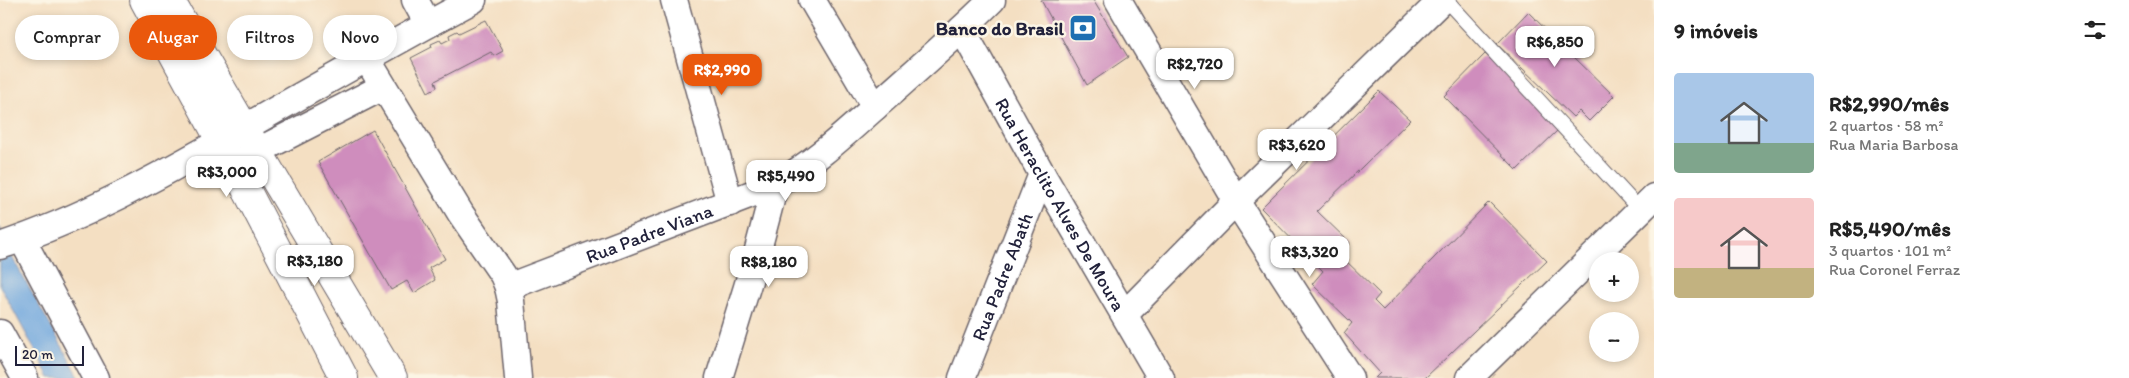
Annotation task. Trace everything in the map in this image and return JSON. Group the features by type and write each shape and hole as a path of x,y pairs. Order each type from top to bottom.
{"street":[{"path":"144,0 234,166 344,378"},
{"path":"170,0 393,378"},
{"path":"415,0 428,24"},
{"path":"674,0 730,203"},
{"path":"812,0 875,107"},
{"name":"Rua Padre Viana","path":"508,287 776,185 819,157 992,0"},
{"path":"1118,0 1236,201 1350,378"},
{"path":"1125,314 1236,201 1442,0"},
{"path":"397,42 457,4"},
{"name":"Rua Heraclito Alves De Moura","path":"962,29 1042,174 1161,378"},
{"path":"96,378 12,242 104,203 167,172 365,60"},
{"path":"368,60 461,214 503,275 508,287 518,378"},
{"path":"234,166 383,87"},
{"name":"Rua Padre Abath","path":"962,378 1042,174"},
{"path":"719,378 756,261 776,185"},
{"path":"1468,378 1647,203"},
{"path":"310,315 342,294"},
{"path":"0,333 25,378"}],"lane":[{"path":"1446,0 1647,203"}],"water":[{"path":"0,227 13,259 80,378 50,378 0,286"}],"building":[{"name":"Banco do Brasil","path":"1041,0 1093,0 1128,57 1087,85"},
{"path":"1528,12 1614,96 1589,121 1579,111 1573,117 1497,44"},
{"path":"486,20 503,51 494,56 491,52 435,81 437,87 428,92 411,58 432,47 431,44 440,40 442,43 450,39 449,35 457,31 459,33"},
{"path":"1485,54 1560,128 1517,170 1444,96"},
{"path":"1379,91 1410,120 1317,211 1350,243 1340,255 1380,294 1374,301 1383,310 1489,202 1547,261 1425,378 1375,378 1380,373 1344,333 1352,323 1312,284 1323,271 1261,208"},
{"path":"373,130 445,259 429,268 435,280 414,293 407,281 391,290 318,162"}],"place":[{"name":"Banco do Brasil","path":"1083,28"}]}
